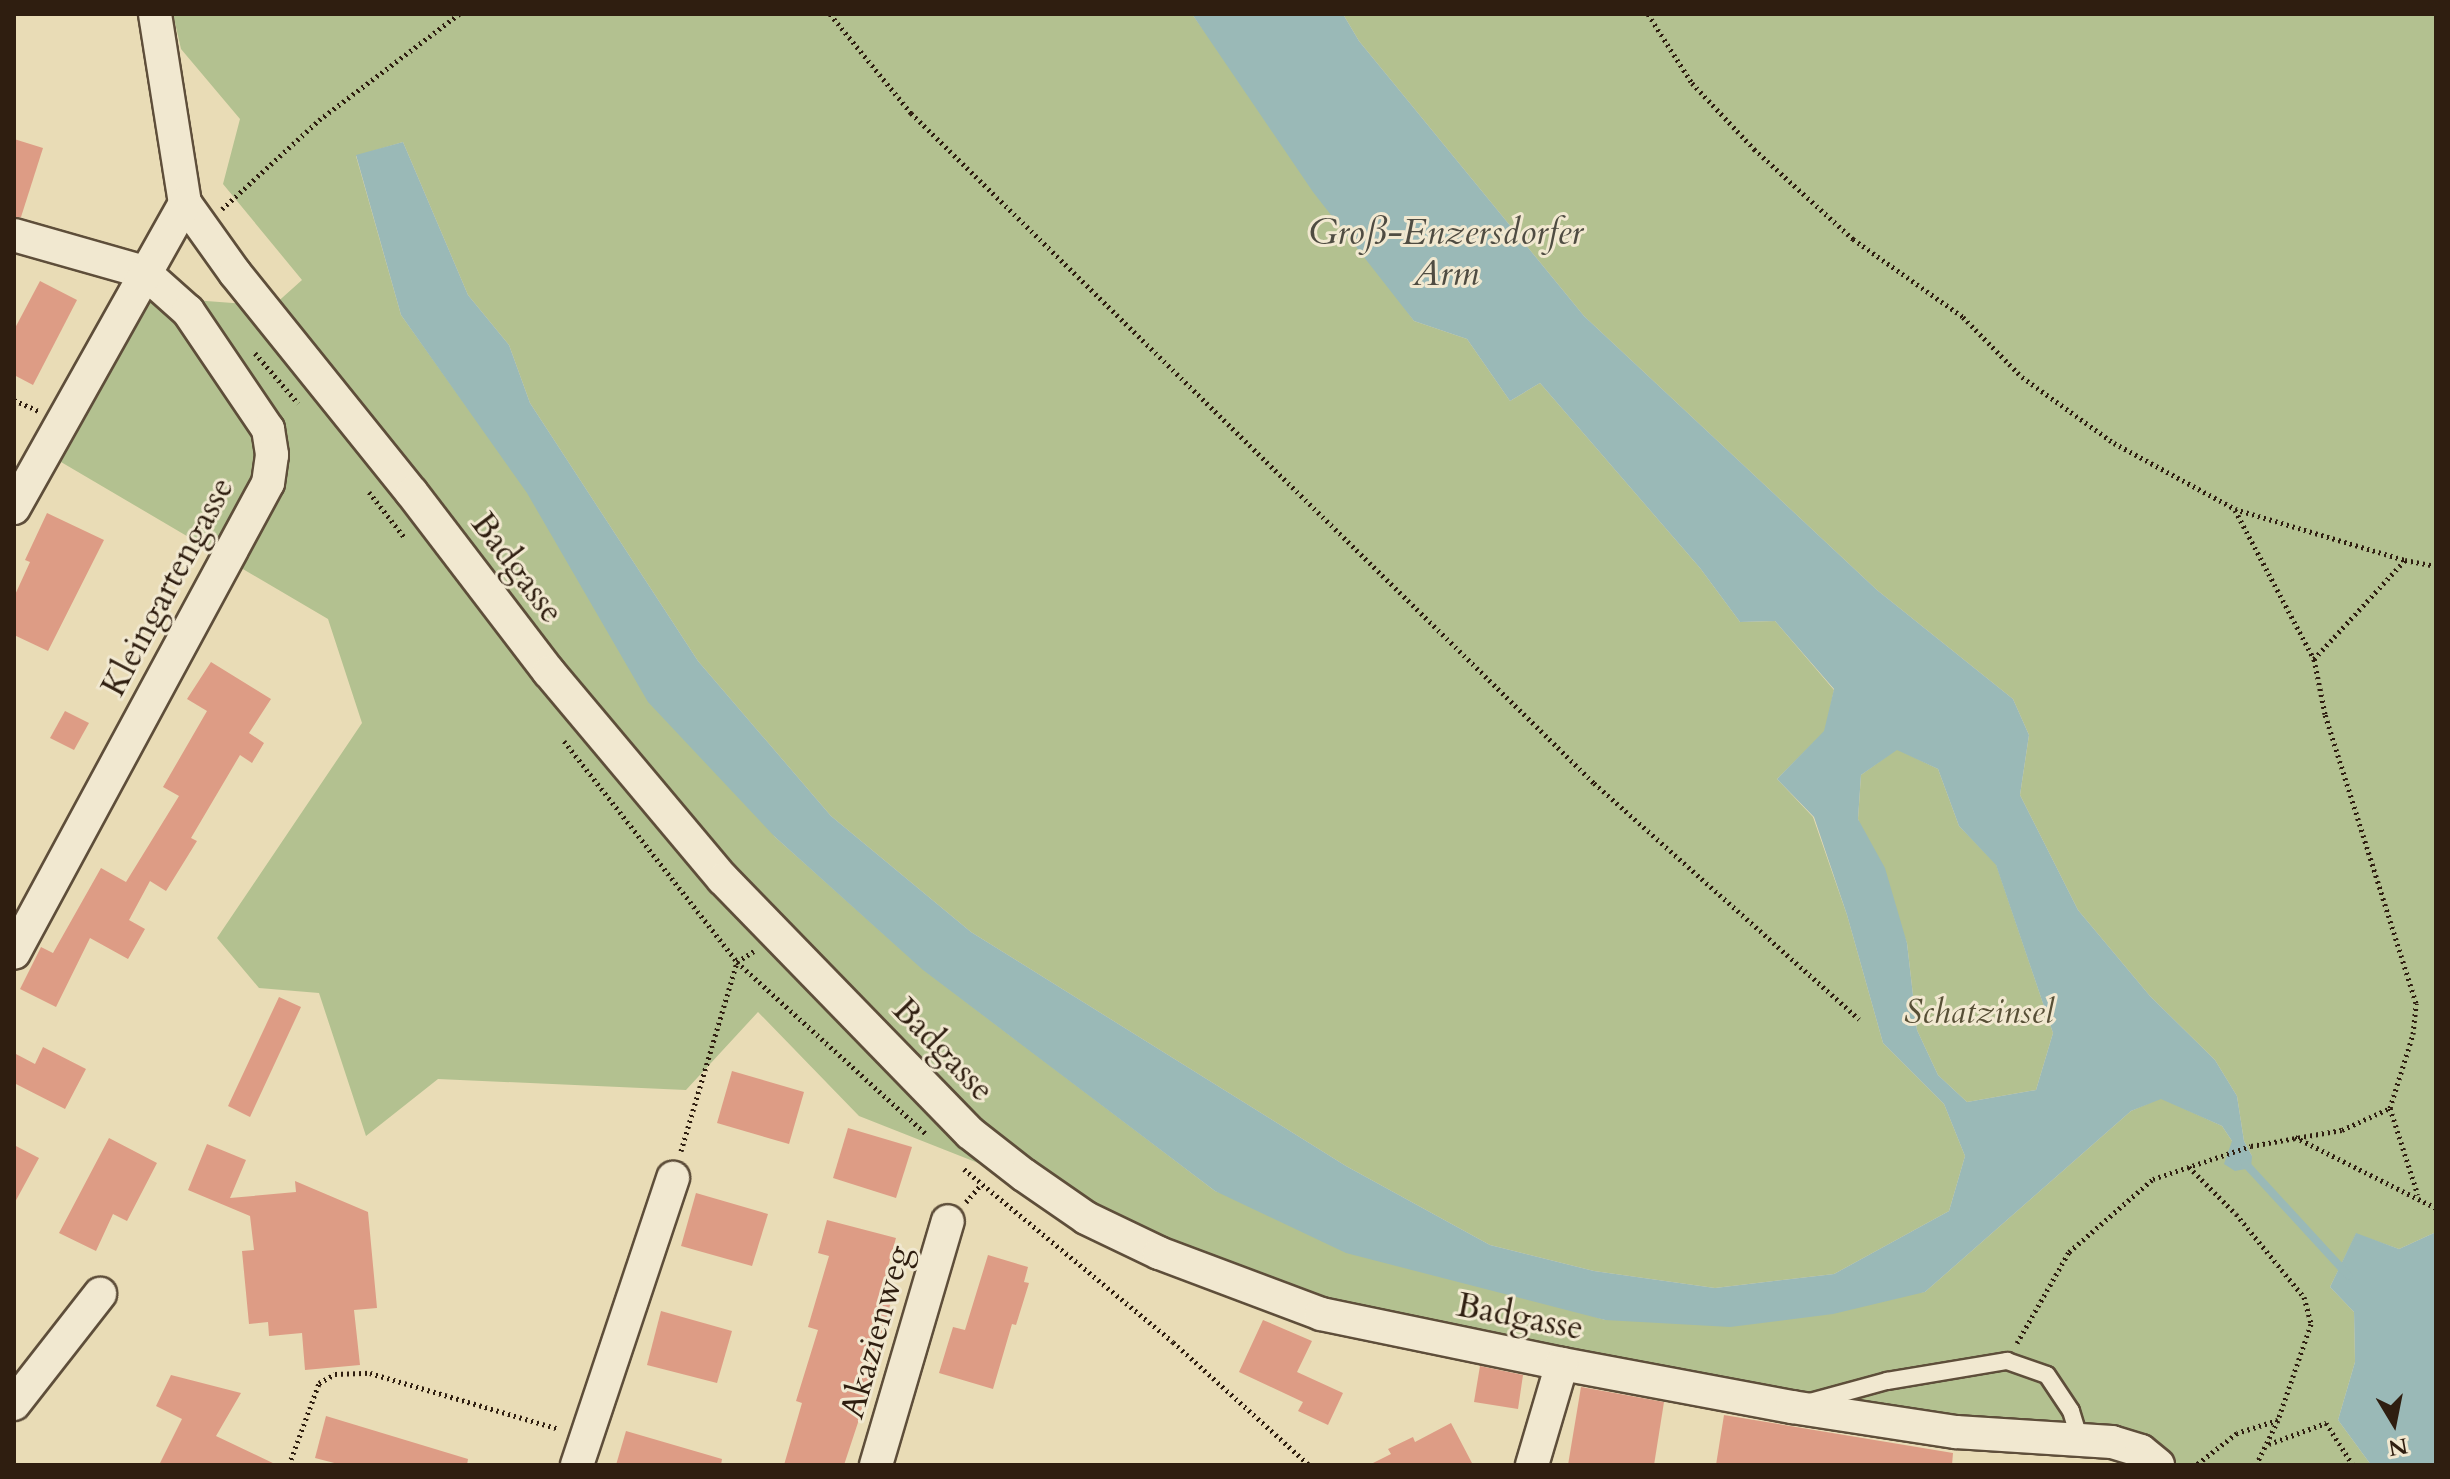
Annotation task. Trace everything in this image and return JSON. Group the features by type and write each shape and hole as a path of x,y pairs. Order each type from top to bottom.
{"street":[{"name":"Badgasse","path":"155,14 194,215 235,273 412,493 549,672 723,879 970,1133 1024,1175 1086,1218 1159,1253 1321,1314 1792,1407 1956,1432 2112,1442 2141,1451 2158,1465"},
{"path":"14,508 144,272 194,215"},
{"path":"14,235 144,272"},
{"name":"Kleingartengasse","path":"14,953 268,483 272,455 268,429 188,311 144,272"},
{"path":"582,1451 673,1178"},
{"name":"Akazienweg","path":"876,1465 948,1221"},
{"path":"14,1404 100,1294"},
{"path":"1532,1465 1562,1364"}],"lane":[{"path":"1792,1407 1887,1381 2007,1361 2047,1375 2071,1411 2079,1438"}],"path":[{"path":"194,215 459,14"},
{"path":"830,14 911,113 1594,783 1859,1019"},
{"path":"1648,14 1692,83 1754,149 1853,239 1963,317 2022,377 2114,443 2235,509 2405,560 2436,566"},
{"path":"2235,509 2314,659 2325,714 2416,1003 2413,1034 2390,1108 2418,1196"},
{"path":"2314,659 2405,560"},
{"path":"673,1178 737,962 779,936"},
{"path":"2007,1361 2069,1252 2153,1179 2251,1146 2294,1136 2342,1130 2390,1108"},
{"path":"2294,1136 2418,1196 2436,1208"},
{"path":"2189,1167 2236,1214 2304,1297 2311,1324 2269,1444 2256,1465"},
{"path":"948,1221 981,1185 1024,1175"},
{"path":"289,1465 319,1383 335,1374 370,1373 582,1451"},
{"path":"2196,1465 2237,1433 2278,1420"},
{"path":"2269,1444 2326,1423 2353,1465"}],"green space":[{"path":"173,14 1192,14 1414,321 1467,339 1510,401 1540,383 1700,568 1740,622 1775,621 1834,690 1825,731 1777,779 1813,817 1847,915 1883,1043 1944,1104 1965,1156 1949,1211 1834,1274 1715,1288 1594,1271 1490,1245 1346,1166 971,932 831,816 698,661 530,403 509,345 468,295 403,142 356,156 401,315 775,837 924,970 1215,1191 1605,1320 1925,1292 2131,1111 2161,1098 2222,1126 2232,1141 2252,1156 2244,1141 2237,1096 2215,1060 2150,996 2078,910 2020,795 2029,735 2013,699 1877,590 1584,316 1359,41 1343,14 2436,14 2436,1232 2399,1249 2356,1234 2330,1287 2354,1312 2355,1362 2338,1420 2371,1465 2178,1465 2099,1428 1987,1429 1766,1392 1331,1302 859,1116 758,1012 686,1090 438,1079 366,1136 319,993 259,988 217,938 362,723 328,619 61,462 153,297 273,306 302,280 223,184 240,119 181,49"},
{"name":"Schatzinsel","path":"1897,749 1938,769 1959,826 1996,864 2053,1033 2036,1090 1967,1102 1938,1075 1917,1030 1907,943 1858,819 1861,775"}],"water":[{"name":"Groß-Enzersdorfer Arm","path":"1192,14 1343,14 1359,41 1584,316 1877,590 2013,699 2029,735 2020,795 2078,910 2150,996 2215,1060 2237,1096 2244,1141 2252,1156 2251,1168 2235,1171 2224,1164 2232,1141 2222,1126 2161,1099 2131,1111 1925,1292 1833,1314 1730,1327 1605,1320 1346,1253 1215,1191 923,970 775,837 648,702 527,493 401,315 356,155 403,142 468,295 509,345 530,403 698,661 831,816 971,932 1346,1166 1490,1245 1594,1271 1715,1288 1834,1274 1949,1211 1965,1156 1944,1104 1883,1043 1847,915 1814,817 1777,779 1824,731 1834,689 1775,621 1740,622 1700,568 1540,383 1510,401 1467,339 1414,321 1313,192","holes":["1897,750 1938,769 1959,826 1996,865 2053,1033 2036,1090 1967,1102 1938,1075 1917,1030 1907,943 1885,868 1858,819 1861,775"]},
{"path":"2436,1232 2436,1465 2371,1465 2338,1420 2355,1362 2354,1312 2330,1287 2356,1233 2399,1249"}],"building":[{"path":"14,139 43,148 21,217 14,217"},
{"path":"40,281 77,300 33,385 14,375 14,330"},
{"path":"47,513 104,540 48,651 14,635 14,597 30,562 25,560"},
{"path":"211,662 271,699 249,733 264,743 252,763 240,755 191,838 197,841 166,891 150,881 129,920 145,929 128,959 90,938 56,1007 20,989 41,947 53,953 101,868 126,882 179,796 163,787 207,711 187,699"},
{"path":"65,711 89,723 74,750 50,738"},
{"path":"279,997 301,1007 250,1117 228,1106"},
{"path":"43,1047 86,1069 65,1109 14,1083 14,1053 35,1064"},
{"path":"732,1071 804,1092 789,1144 717,1123"},
{"path":"848,1128 912,1147 896,1198 833,1178"},
{"path":"109,1138 157,1163 127,1221 113,1214 96,1251 59,1233"},
{"path":"207,1144 246,1160 230,1198 296,1192 295,1181 368,1212 377,1308 354,1310 360,1365 305,1370 302,1333 269,1336 268,1322 249,1324 242,1251 254,1250 250,1216 188,1190"},
{"path":"14,1145 39,1158 14,1204"},
{"path":"696,1193 768,1214 752,1266 681,1246"},
{"path":"827,1220 896,1238 881,1292 893,1295 869,1376 873,1377 844,1465 784,1465 802,1403 796,1401 818,1330 808,1327 829,1256 818,1253"},
{"path":"988,1255 1028,1267 1024,1282 1029,1283 1016,1325 1012,1324 993,1389 939,1373 953,1327 965,1330"},
{"path":"661,1311 732,1331 717,1383 647,1365"},
{"path":"1263,1320 1312,1341 1297,1372 1343,1393 1328,1425 1298,1411 1303,1402 1239,1372"},
{"path":"1480,1366 1523,1375 1518,1409 1474,1402"},
{"path":"171,1375 241,1393 216,1436 277,1465 159,1465 182,1419 156,1406"},
{"path":"1581,1387 1664,1402 1654,1465 1568,1465"},
{"path":"1724,1415 1953,1453 1952,1465 1716,1465"},
{"path":"326,1416 468,1459 467,1465 342,1465 315,1458"},
{"path":"1451,1423 1473,1465 1369,1465 1391,1454 1388,1449 1413,1437 1415,1442"},
{"path":"626,1431 722,1459 721,1465 616,1465"}],"waterway":[{"path":"2244,1162 2348,1275"}]}
